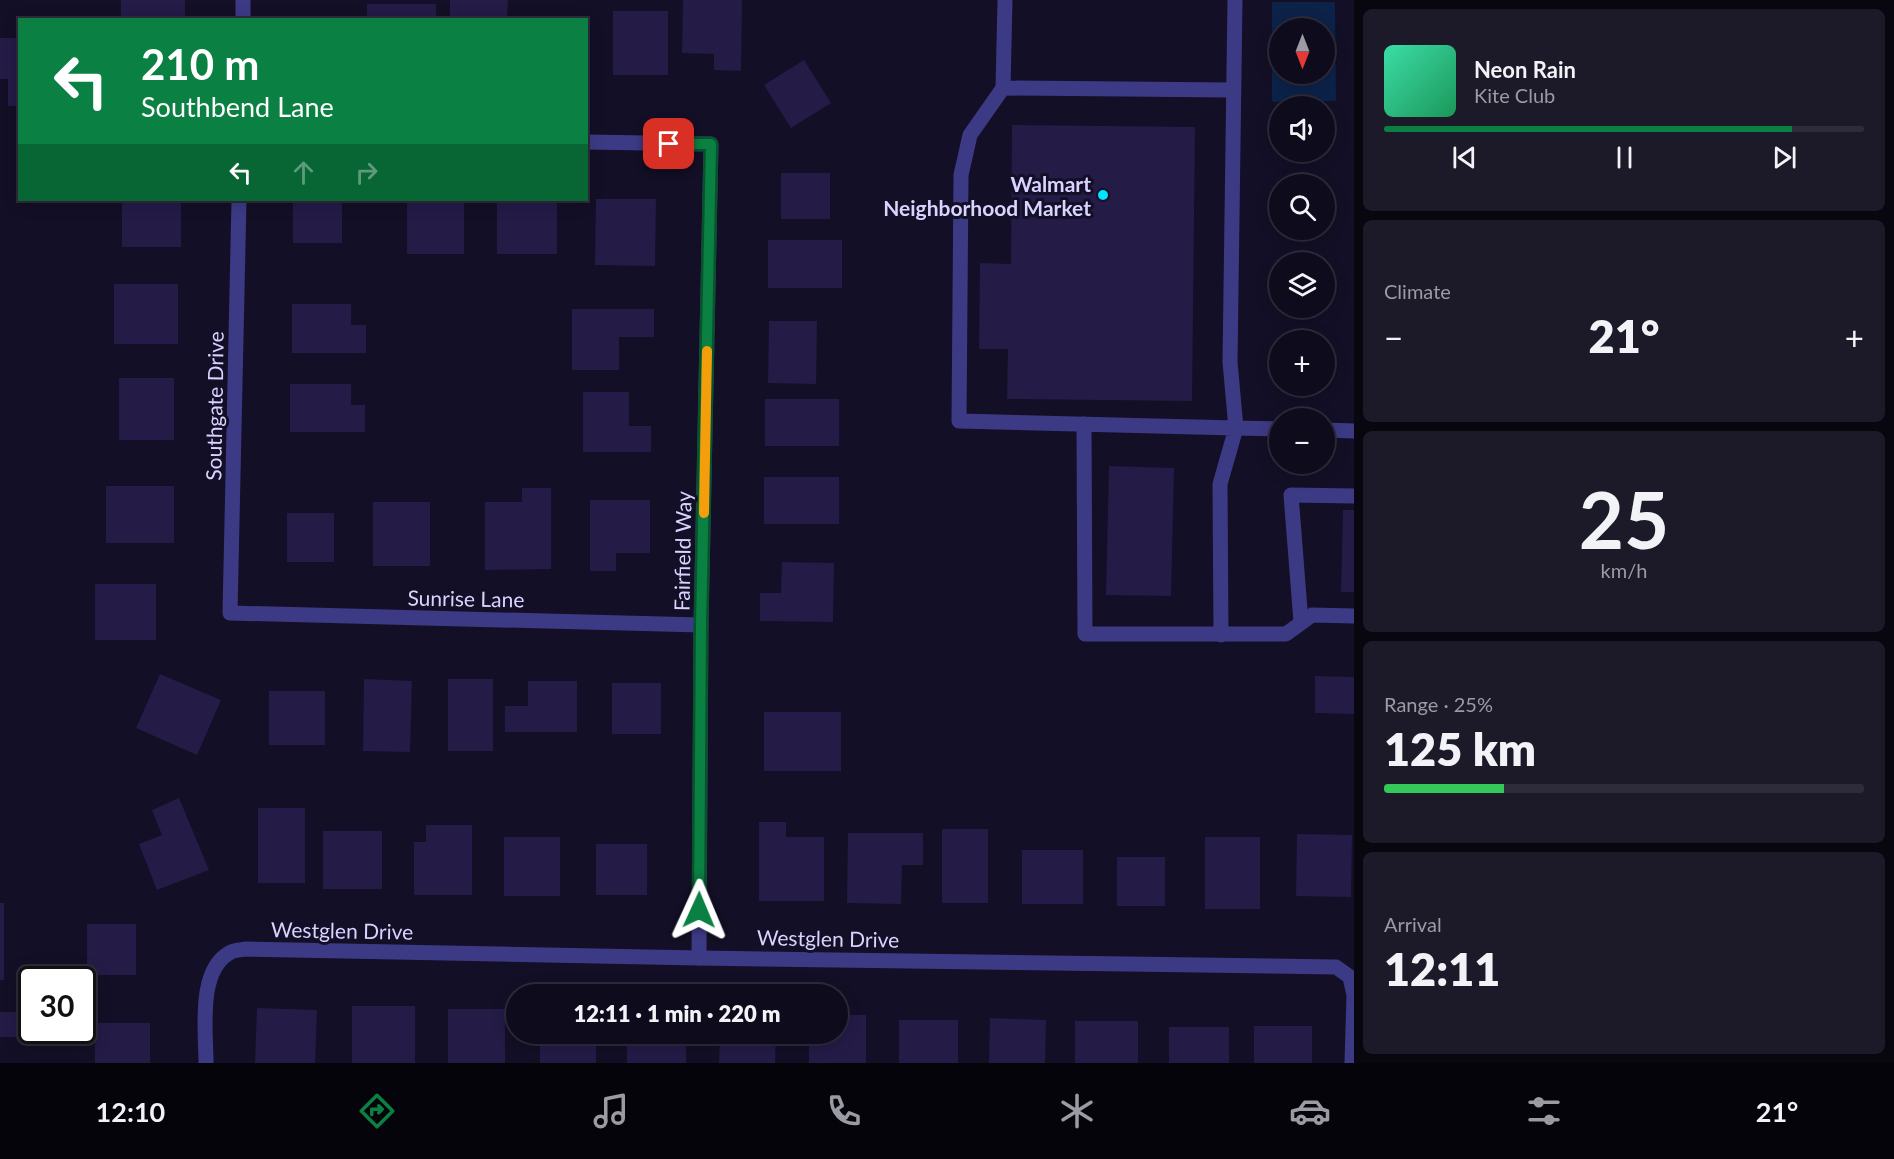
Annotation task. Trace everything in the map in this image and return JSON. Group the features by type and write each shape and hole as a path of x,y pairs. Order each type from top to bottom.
{"street":[{"path":"243,0 243,18"},
{"path":"1005,0 1003,88 970,135 961,175 959,421 1269,429"},
{"path":"1221,635 1220,484 1236,428 1230,362 1235,0"},
{"path":"1003,88 1232,90"},
{"name":"Fairfield Way","path":"588,142 711,144 701,625 699,958"},
{"name":"Southgate Drive","path":"230,613 239,201"},
{"path":"1084,424 1085,634 1286,634 1312,615 1354,616"},
{"path":"1335,430 1354,431"},
{"path":"1301,622 1291,495 1354,496"},
{"name":"Sunrise Lane","path":"230,613 701,625"},
{"name":"Westglen Drive","path":"206,1063 206,991 215,966 231,952 256,949 1336,967 1350,977 1353,995 1352,1063"}],"water":[{"path":"1272,2 1335,2 1336,101 1335,96 1272,96 1272,84 1335,84 1335,18 1272,18"}],"building":[{"path":"121,0 185,0 185,18 121,18"},
{"path":"450,0 508,0 507,18 450,18"},
{"path":"683,0 742,0 741,71 714,70 714,54 682,53"},
{"path":"367,4 436,4 436,18 367,18"},
{"path":"613,11 668,11 668,75 613,75"},
{"path":"524,16 573,16 573,18 524,18"},
{"path":"0,38 18,38 18,106 8,106 8,79 0,79"},
{"path":"804,60 831,103 791,128 764,85"},
{"name":"Walmart Neighborhood Market","path":"1012,125 1195,127 1192,401 1007,399 1008,349 979,349 980,263 1011,264"},
{"path":"781,173 830,173 830,219 781,219"},
{"path":"596,199 656,199 655,266 595,265"},
{"path":"122,201 181,201 181,247 122,247"},
{"path":"293,201 342,201 342,243 293,243"},
{"path":"407,201 464,201 464,254 407,254"},
{"path":"497,201 557,201 557,254 497,254"},
{"path":"768,240 842,240 842,288 768,288"},
{"path":"114,284 178,284 178,344 114,344"},
{"path":"292,304 351,304 351,325 366,325 366,353 292,353"},
{"path":"572,309 654,309 654,337 619,337 619,370 572,370"},
{"path":"769,321 817,321 816,384 768,383"},
{"path":"119,378 174,378 174,440 119,440"},
{"path":"290,384 351,384 351,405 365,405 365,432 290,432"},
{"path":"583,392 629,392 629,426 651,426 651,452 583,452"},
{"path":"765,399 839,399 839,446 765,446"},
{"path":"1109,466 1174,468 1171,596 1106,595"},
{"path":"764,477 839,477 839,524 764,524"},
{"path":"106,486 174,486 174,543 106,543"},
{"path":"522,488 551,488 551,569 485,570 485,502 522,502"},
{"path":"590,500 650,500 650,553 616,553 616,571 590,571"},
{"path":"373,502 430,502 430,566 373,566"},
{"path":"1343,510 1354,510 1354,592 1341,592"},
{"path":"287,513 334,513 334,562 287,562"},
{"path":"782,562 834,563 833,622 760,621 760,593 781,593"},
{"path":"95,584 156,584 156,640 95,640"},
{"path":"160,674 221,700 197,755 136,728"},
{"path":"1315,676 1354,677 1354,714 1315,713"},
{"path":"364,679 412,681 410,752 363,751"},
{"path":"448,679 493,679 493,751 448,751"},
{"path":"528,681 577,681 577,732 505,732 505,706 528,706"},
{"path":"612,683 661,683 661,734 612,734"},
{"path":"269,691 325,691 325,745 269,745"},
{"path":"764,712 841,712 841,771 764,771"},
{"path":"179,798 209,870 157,890 139,844 162,835 152,810"},
{"path":"258,808 305,808 305,883 258,883"},
{"path":"759,822 786,822 786,837 824,837 824,901 759,901"},
{"path":"426,825 472,825 472,895 414,895 414,842 426,842"},
{"path":"942,829 988,829 988,903 942,903"},
{"path":"323,831 382,831 382,889 323,889"},
{"path":"848,833 923,833 923,865 902,865 901,904 847,903"},
{"path":"1297,834 1352,835 1351,897 1296,896"},
{"path":"504,837 560,837 560,896 504,896"},
{"path":"1205,837 1260,837 1260,909 1205,909"},
{"path":"596,844 647,844 647,895 596,895"},
{"path":"1022,850 1083,850 1083,904 1022,904"},
{"path":"1117,857 1165,857 1165,906 1117,906"},
{"path":"0,903 4,903 4,980 0,980"},
{"path":"87,924 136,924 136,975 96,975 96,966 87,966"},
{"path":"352,1006 415,1006 415,1063 352,1063"},
{"path":"257,1008 317,1010 315,1063 255,1063"},
{"path":"448,1009 505,1009 505,1063 448,1063"},
{"path":"0,1012 16,1012 16,1037 0,1037"},
{"path":"848,1015 866,1015 866,1063 809,1063 809,1044 848,1044"},
{"path":"990,1018 1046,1020 1045,1063 989,1063"},
{"path":"899,1020 958,1020 958,1063 899,1063"},
{"path":"1075,1021 1138,1021 1138,1063 1075,1063"},
{"path":"96,1023 150,1023 150,1063 95,1063"},
{"path":"1254,1026 1312,1026 1312,1063 1254,1063"},
{"path":"1169,1027 1229,1027 1229,1063 1169,1063"},
{"path":"540,1044 596,1044 596,1063 540,1063"},
{"path":"627,1044 686,1044 686,1063 627,1063"},
{"path":"720,1044 776,1044 775,1063 719,1063"}],"slow traffic":[{"path":"704,513 707,351"}],"place":[{"name":"Walmart Neighborhood Market","path":"1103,195"}],"route":[{"path":"669,144 711,144 701,625 699,910"}]}
